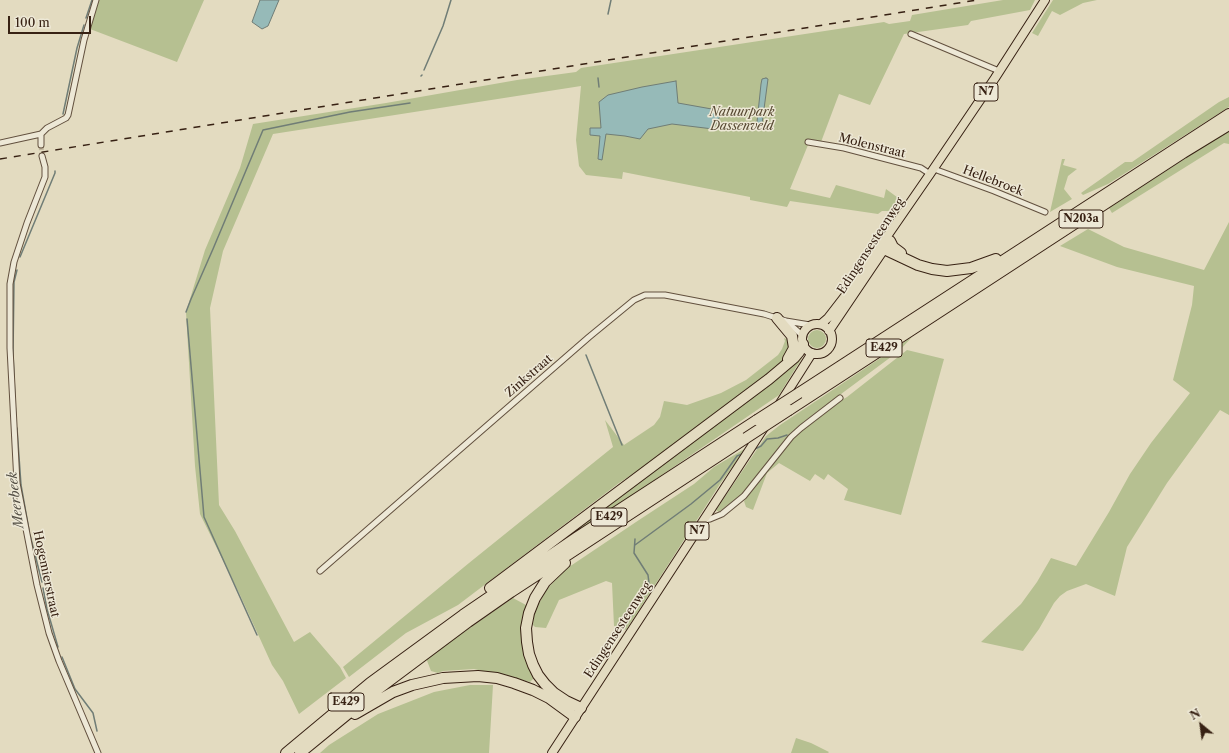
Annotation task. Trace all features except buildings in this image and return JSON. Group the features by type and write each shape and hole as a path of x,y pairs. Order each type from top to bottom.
{"highway":[{"name":"N203a","path":"978,281 1015,252 1229,114"},
{"name":"N203a","path":"978,281 1229,125"},
{"path":"884,246 893,247 918,264 932,269 947,271 977,266 1015,252"},
{"name":"E429","path":"286,753 370,683 462,615 756,420 978,281"},
{"name":"E429","path":"300,753 377,690 512,592 789,410 978,281"},
{"path":"782,319 782,326 792,336 794,348 782,367"},
{"path":"462,615 469,604 769,379 794,358 799,352 803,339"},
{"path":"581,708 554,693 538,675 529,654 526,628 529,613 535,598 545,582 582,546"},
{"path":"334,724 393,692 412,685 443,678 464,676 491,678 514,683 533,690 549,698 575,717"}],"main road":[{"name":"Edingensesteenweg","path":"830,331 1045,0"},
{"name":"Edingensesteenweg","path":"821,324 828,318 884,246 927,184 932,172"},
{"path":"812,353 808,351 803,339 804,331 810,326 821,324 830,331"},
{"name":"N7","path":"812,353 821,353 829,348 832,339 830,331"},
{"name":"Edingensesteenweg","path":"552,753 812,353"}],"street":[{"path":"0,143 41,134 47,128 66,118 68,115 84,40 96,0"},
{"path":"911,34 999,71"},
{"path":"41,134 41,145"},
{"name":"Molenstraat","path":"808,142 844,148 932,172"},
{"name":"Hogemierstraat","path":"42,156 45,167 45,177 14,262 10,284 10,348 16,483 37,585 49,633 59,661 98,753"},
{"name":"Hellebroek","path":"932,172 994,191 1045,212"},
{"name":"Zinkstraat","path":"320,571 589,337 634,300 645,295 665,295 764,314 810,326"},
{"name":"Zinkstraat","path":"782,319 803,339"},
{"path":"704,520 722,514 744,496 791,437 840,398"}],"green space":[{"path":"99,0 204,0 177,62 90,29"},
{"name":"Natuurpark Dassenveld","path":"1003,0 1035,0 1030,10 971,21 968,25 904,34 870,105 839,94 821,142 808,145 790,189 830,198 836,185 884,198 886,189 901,200 891,211 882,211 878,214 790,201 787,207 750,200 750,197 623,172 622,179 586,175 579,166 576,140 581,86 273,134 223,251 210,308 219,505 235,531 294,642 310,632 340,667 346,678 299,714 283,681 272,665 240,595 200,514 195,466 186,312 205,250 240,168 253,124 517,80 576,72 581,68 884,22 889,24 910,21 912,15"},
{"path":"1053,0 1097,0 1083,3 1060,15 1052,11 1038,36 1032,33"},
{"path":"1229,97 1229,107 1108,184 1083,195 1081,193 1125,162 1132,162 1219,102"},
{"path":"1229,130 1229,144 1224,143 1112,213 1109,208"},
{"path":"1062,159 1065,159 1063,165 1077,169 1068,176 1064,189 1072,199 1050,212"},
{"path":"1229,222 1229,415 1220,410 1167,483 1127,547 1115,596 1086,584 1067,591 1054,603 1039,629 1023,651 981,642 1021,604 1037,582 1051,558 1076,566 1130,474 1151,443 1190,393 1173,380 1192,305 1194,286 1117,267 1060,246 1088,229 1124,247 1204,270"},
{"path":"817,330 823,333 826,339 823,345 817,348 811,345 808,339 811,333"},
{"path":"912,337 899,351 802,423 847,397 907,350 944,359 901,515 844,500 848,489 828,474 824,480 815,474 810,481 779,463 767,473 753,510 746,507 744,501 760,480 719,512 716,510 766,436 780,425"},
{"path":"784,338 789,340 791,347 783,362 668,451 619,483 458,605 406,633 349,677 343,667 613,447 605,420 624,445 654,425 660,417 664,401 687,405 721,393 746,380 778,355 785,341"},
{"path":"801,353 802,358 779,395 533,563 532,562"},
{"path":"746,448 720,484 626,630 614,626 612,583 606,581 559,600 546,628 535,627 533,625 534,613 546,590 566,569 694,484 714,467"},
{"path":"513,598 526,605 522,643 534,678 530,682 474,669 443,671 438,673 431,671 426,658"},
{"path":"470,685 493,685 489,753 320,753 329,745 378,714 434,692"},
{"path":"796,738 811,743 829,752 791,753"}],"water":[{"path":"260,0 279,0 268,26 262,29 252,22"},
{"path":"762,79 768,79 762,124 757,125 761,84"},
{"path":"676,81 678,103 723,111 713,129 672,124 648,129 640,139 606,134 602,160 598,159 600,136 590,135 590,128 601,128 599,102 608,95"}],"waterway":[{"name":"Meerbeek","path":"86,18 92,0"},
{"path":"424,70 443,26 451,0"},
{"path":"608,14 611,0"},
{"name":"Meerbeek","path":"63,114 77,48 84,25"},
{"path":"598,78 599,87"},
{"path":"186,312 263,130 350,112 410,103"},
{"name":"Meerbeek","path":"20,257 55,171"},
{"name":"Meerbeek","path":"16,424 13,353 14,282 17,270"},
{"path":"187,319 204,517 257,635"},
{"path":"586,355 622,445"},
{"name":"Meerbeek","path":"17,428 21,485 29,530"},
{"path":"753,450 761,446 767,439 787,435"},
{"path":"635,545 691,504 720,480 737,456 742,454"},
{"name":"Meerbeek","path":"30,535 42,582"},
{"path":"624,625 632,615 649,583 648,575 634,553 635,539"},
{"name":"Meerbeek","path":"43,588 47,609 58,647"},
{"name":"Meerbeek","path":"62,657 75,689 93,713 97,731"}],"tunnel":[{"path":"41,145 42,156"}],"railway":[{"path":"0,159 977,0"}]}
